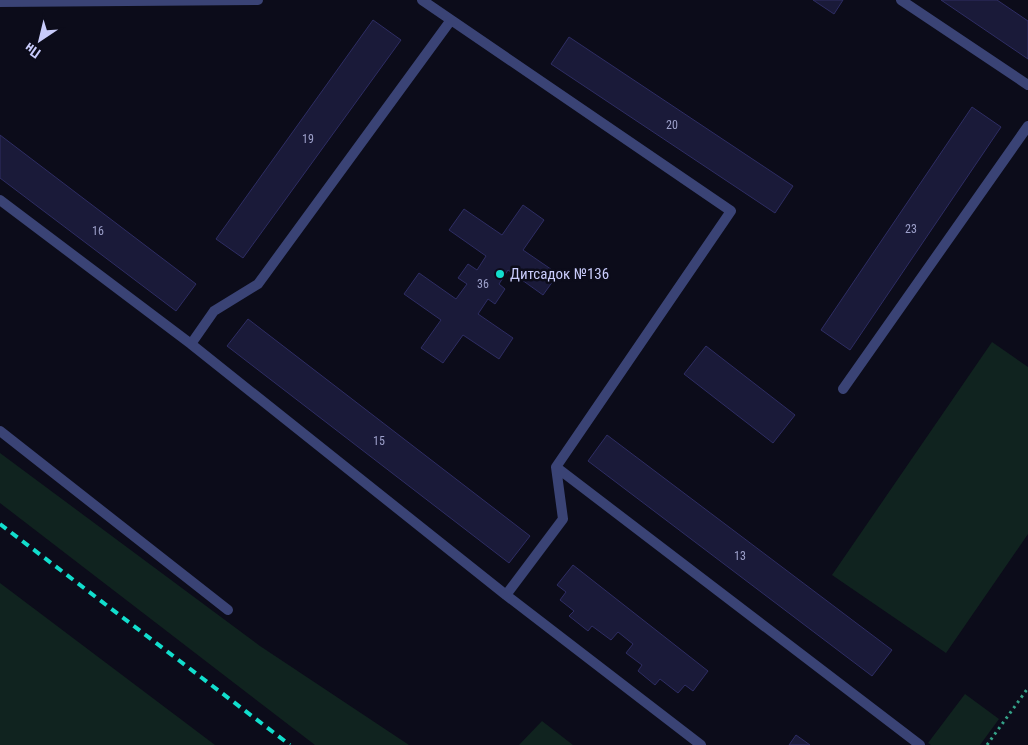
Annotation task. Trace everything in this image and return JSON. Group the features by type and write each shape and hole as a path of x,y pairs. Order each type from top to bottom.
{"lane":[{"path":"0,2 258,0"},
{"path":"422,0 731,211 556,467 563,519 506,595"},
{"path":"901,0 1028,85"},
{"path":"191,344 214,310 258,284 451,20"},
{"path":"843,389 1028,126"},
{"path":"0,200 191,344 506,595 701,745"},
{"path":"0,431 228,610"},
{"path":"556,467 920,745"}],"path":[{"path":"988,745 1028,688"}],"green space":[{"path":"992,342 1028,367 1028,534 946,653 832,575"},
{"path":"0,453 260,646 409,745 315,745 0,503"},
{"path":"0,583 215,745 0,745"},
{"path":"965,694 999,719 980,745 931,745 928,743"},
{"path":"542,721 573,745 519,745"}],"building":[{"path":"813,0 843,0 834,14"},
{"path":"941,0 997,0 1028,21 1028,59"},
{"path":"373,20 401,40 243,258 216,239"},
{"path":"569,37 793,186 775,213 551,64"},
{"path":"972,107 1001,127 850,350 821,330"},
{"path":"0,135 196,284 176,311 0,178"},
{"path":"523,205 544,220 523,250 558,274 543,295 508,270 499,284 505,289 495,304 488,299 478,314 513,338 499,359 463,335 443,363 421,348 441,320 404,294 419,273 456,299 467,284 458,278 468,264 477,270 486,256 449,230 464,209 502,235"},
{"path":"248,319 530,536 509,563 227,346"},
{"path":"706,346 795,415 773,443 684,374"},
{"path":"607,435 892,650 872,676 588,461"},
{"path":"573,565 708,671 693,691 685,685 678,693 660,679 655,685 638,671 642,665 626,653 633,644 618,632 611,640 592,626 588,631 569,616 574,611 560,600 566,592 557,585"},
{"path":"796,735 810,745 789,745"}],"railway":[{"path":"0,524 290,745"}],"place":[{"name":"Дитсадок №136","path":"500,274"}]}
